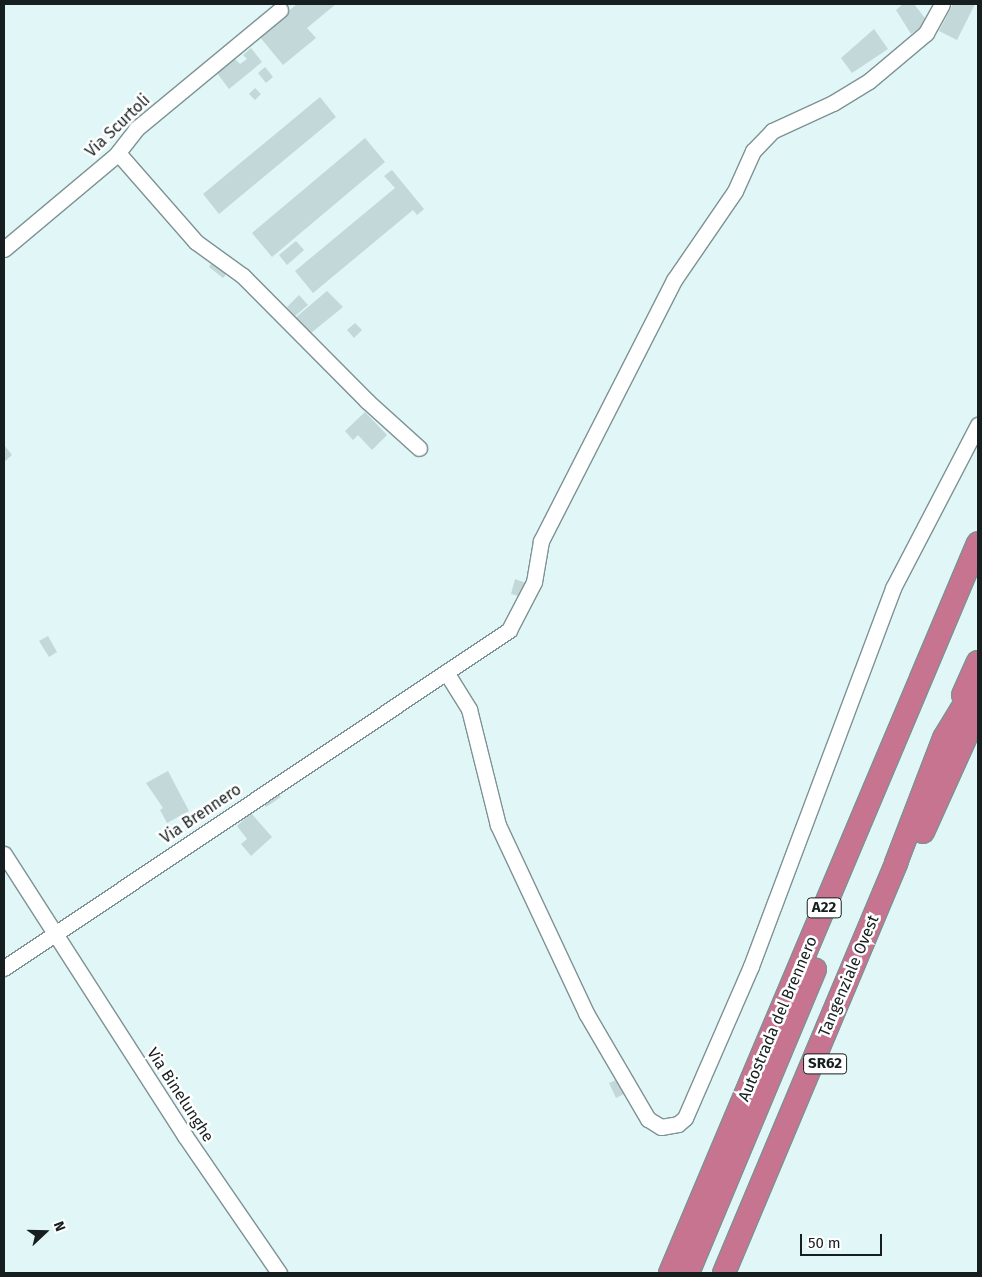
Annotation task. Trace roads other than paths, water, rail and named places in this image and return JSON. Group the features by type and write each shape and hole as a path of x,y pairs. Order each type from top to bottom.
{"highway":[{"name":"Autostrada del Brennero","path":"670,1273 978,543"},
{"name":"Autostrada del Brennero","path":"688,1273 978,579"},
{"path":"944,738 978,662"},
{"name":"Tangenziale Ovest","path":"724,1273 896,863 944,738 978,682"},
{"name":"Tangenziale Ovest","path":"737,1273 978,710"}],"street":[{"name":"Via Brennero","path":"4,968 509,630 534,582 545,532 674,280 736,191 753,151 772,131 833,103 869,81 926,33 942,4"},
{"name":"Via Scurtoli","path":"4,249 118,153 136,129 280,10"},
{"path":"118,153 196,242 243,276 367,401 419,448"},
{"path":"446,672 469,709 498,825 586,1013 648,1119 661,1127 678,1124 685,1118 751,966 892,588 978,425"},
{"name":"Via Binelunghe","path":"4,854 185,1136 279,1273"}]}
